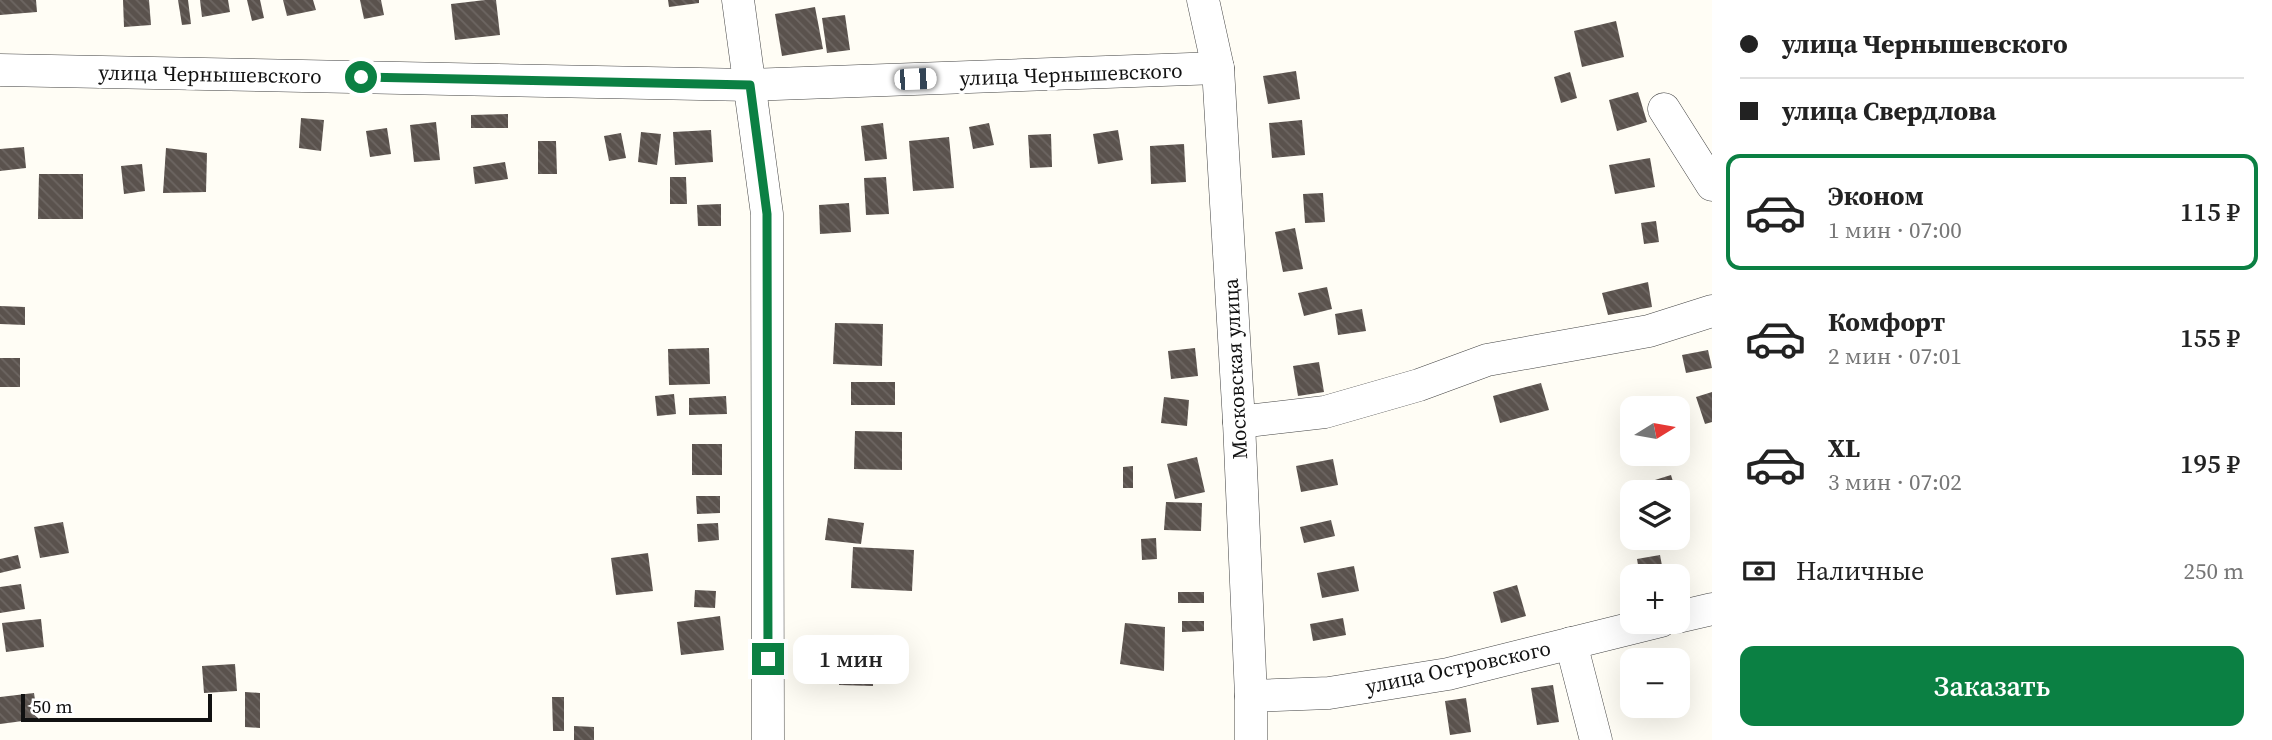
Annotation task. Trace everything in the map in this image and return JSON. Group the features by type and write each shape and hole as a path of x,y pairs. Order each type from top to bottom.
{"street":[{"path":"738,0 767,214 768,740"},
{"name":"Московская улица","path":"1203,0 1218,68 1239,422 1251,740"},
{"name":"улица Чернышевского","path":"0,70 750,85 1218,68"},
{"path":"1664,109 1712,186"},
{"path":"1239,422 1325,412 1419,385 1487,360 1649,331 1712,311"},
{"path":"1690,614 1712,609"},
{"name":"улица Островского","path":"1251,696 1329,693 1448,674 1620,631"},
{"path":"1571,643 1596,740"}],"building":[{"path":"0,0 36,0 37,12 0,15"},
{"path":"123,0 149,0 151,25 124,27"},
{"path":"178,0 188,0 191,24 182,25"},
{"path":"200,0 228,0 230,12 202,17"},
{"path":"247,0 260,0 264,18 252,21"},
{"path":"283,0 313,0 316,10 287,16"},
{"path":"360,0 381,0 384,15 364,19"},
{"path":"496,0 500,35 455,40 451,4"},
{"path":"668,0 699,0 699,3 669,7"},
{"path":"815,7 823,49 782,56 775,14"},
{"path":"845,15 850,50 827,53 822,18"},
{"path":"1616,21 1624,57 1582,67 1574,31"},
{"path":"1296,71 1300,99 1268,104 1263,76"},
{"path":"1570,72 1577,98 1561,103 1554,77"},
{"path":"1638,92 1647,122 1617,131 1609,100"},
{"path":"508,114 508,128 471,128 471,115"},
{"path":"301,118 324,120 321,151 299,148"},
{"path":"1302,120 1305,155 1272,158 1269,123"},
{"path":"436,122 440,160 414,162 410,125"},
{"path":"883,123 887,159 865,161 861,126"},
{"path":"989,123 994,145 973,149 969,127"},
{"path":"387,128 391,154 370,157 366,131"},
{"path":"711,130 713,162 675,165 673,132"},
{"path":"1118,130 1123,160 1098,164 1093,134"},
{"path":"641,132 661,134 657,165 638,162"},
{"path":"621,133 626,158 609,161 604,136"},
{"path":"1051,134 1052,167 1030,168 1028,135"},
{"path":"949,137 954,188 913,191 909,141"},
{"path":"538,141 556,141 557,174 538,174"},
{"path":"1184,144 1186,182 1151,184 1150,146"},
{"path":"24,147 26,168 0,171 0,149"},
{"path":"166,148 207,153 206,192 163,193"},
{"path":"1650,158 1655,187 1615,194 1609,165"},
{"path":"505,162 508,179 475,184 473,167"},
{"path":"142,164 145,191 124,194 121,166"},
{"path":"39,174 83,174 83,219 38,219"},
{"path":"670,177 686,177 687,204 670,204"},
{"path":"886,177 889,214 866,215 864,178"},
{"path":"1323,193 1325,222 1305,223 1303,194"},
{"path":"849,203 851,232 820,234 819,205"},
{"path":"721,204 721,226 698,226 697,205"},
{"path":"1656,221 1659,242 1644,244 1641,223"},
{"path":"1295,228 1303,269 1283,272 1275,232"},
{"path":"1648,282 1652,307 1608,315 1602,293"},
{"path":"1327,287 1332,309 1304,316 1298,293"},
{"path":"0,306 25,307 25,325 0,324"},
{"path":"1362,309 1366,331 1338,335 1335,314"},
{"path":"835,323 883,324 882,366 833,364"},
{"path":"709,348 710,384 669,385 668,349"},
{"path":"1195,348 1198,376 1171,379 1168,351"},
{"path":"1708,350 1712,368 1686,373 1682,355"},
{"path":"0,358 20,358 20,387 0,387"},
{"path":"1319,362 1324,392 1298,396 1293,366"},
{"path":"851,382 895,382 895,405 851,405"},
{"path":"1541,383 1549,410 1500,423 1493,396"},
{"path":"1712,392 1712,422 1705,424 1696,397"},
{"path":"674,394 676,414 657,416 655,396"},
{"path":"726,396 727,414 689,415 689,398"},
{"path":"1164,397 1189,400 1187,426 1161,423"},
{"path":"855,431 902,432 902,470 854,469"},
{"path":"692,444 722,444 722,475 692,475"},
{"path":"1197,457 1205,492 1175,499 1167,464"},
{"path":"1333,459 1338,485 1301,492 1296,466"},
{"path":"1133,466 1133,488 1123,488 1123,467"},
{"path":"1671,475 1672,480 1655,480"},
{"path":"696,496 720,496 720,513 697,514"},
{"path":"1166,502 1202,503 1201,531 1164,530"},
{"path":"828,518 864,523 861,544 825,540"},
{"path":"1331,520 1335,536 1304,543 1300,527"},
{"path":"63,522 69,553 40,558 34,527"},
{"path":"718,523 719,540 698,542 697,524"},
{"path":"1156,538 1157,559 1142,560 1141,539"},
{"path":"853,547 914,550 912,591 851,588"},
{"path":"648,553 653,591 616,595 611,558"},
{"path":"18,555 21,568 0,573 0,559"},
{"path":"1660,555 1662,564 1638,564 1637,559"},
{"path":"1354,566 1359,591 1322,598 1317,573"},
{"path":"21,584 25,609 0,613 0,587"},
{"path":"1517,585 1526,616 1501,623 1493,592"},
{"path":"695,590 716,591 715,608 694,607"},
{"path":"1178,592 1204,592 1204,603 1178,603"},
{"path":"720,616 724,650 681,655 677,622"},
{"path":"1343,618 1346,635 1313,641 1310,624"},
{"path":"41,619 44,647 6,652 2,623"},
{"path":"1182,621 1204,621 1204,631 1182,632"},
{"path":"1125,623 1165,627 1164,671 1120,664"},
{"path":"840,650 874,651 873,686 839,685"},
{"path":"235,664 237,691 204,693 202,666"},
{"path":"1553,685 1559,722 1537,725 1531,688"},
{"path":"245,692 260,693 260,728 245,727"},
{"path":"34,693 38,719 0,724 0,697"},
{"path":"552,697 564,697 564,731 553,731"},
{"path":"1466,698 1471,732 1450,735 1445,701"},
{"path":"574,726 594,727 594,740 574,740"}],"route":[{"path":"361,77 750,85 767,214 768,659"}]}
